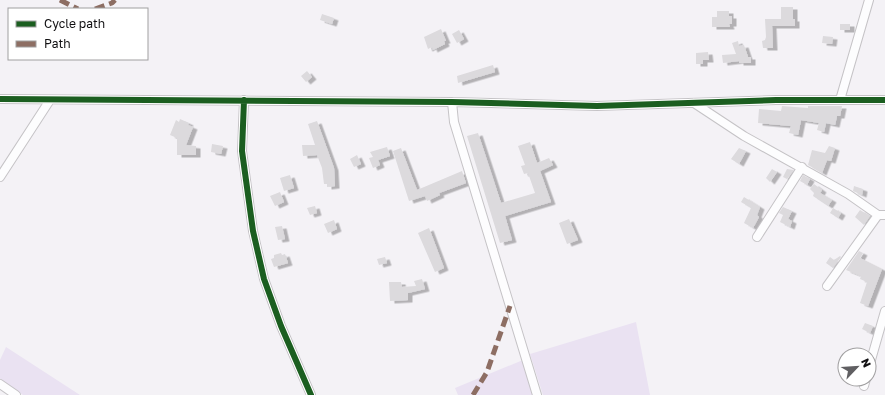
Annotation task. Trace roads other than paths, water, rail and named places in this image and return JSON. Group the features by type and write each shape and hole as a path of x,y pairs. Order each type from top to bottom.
{"street":[{"path":"840,100 869,0"},
{"path":"0,99 452,102 597,106 694,102 885,100"},
{"path":"0,177 50,100"},
{"path":"244,100 242,150 253,231 264,279 281,326 311,395"},
{"path":"452,102 454,122 537,395"},
{"path":"694,102 744,136 802,167 881,215 827,286"},
{"path":"757,236 802,167"},
{"path":"875,347 885,311"},
{"path":"0,384 16,395"}]}
